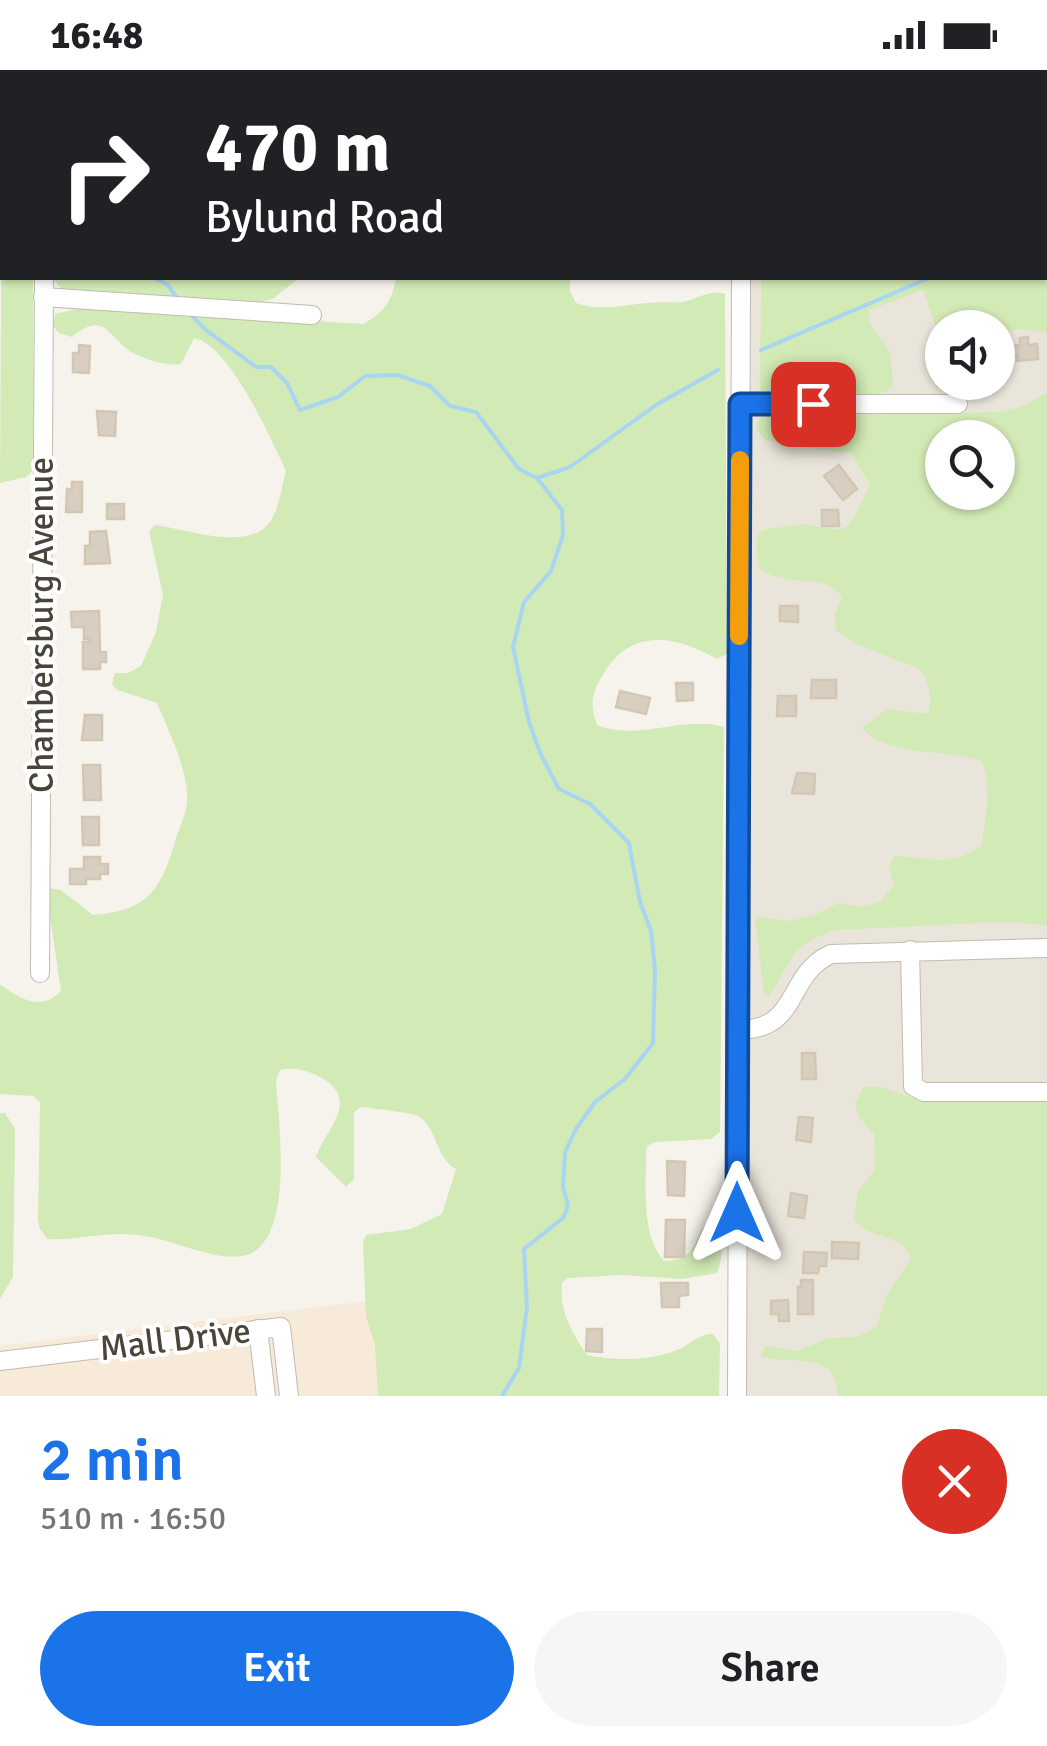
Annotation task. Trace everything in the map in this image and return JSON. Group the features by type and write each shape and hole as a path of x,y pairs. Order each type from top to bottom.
{"street":[{"name":"Chambersburg Avenue","path":"40,973 44,280"},
{"path":"736,1396 741,280"},
{"path":"44,298 312,315"},
{"path":"740,404 958,404"},
{"path":"738,1030 769,1025 786,1009 811,966 831,954 1047,948"},
{"path":"910,950 913,1086 924,1092 1047,1092"},
{"name":"Mall Drive","path":"0,1361 281,1326 289,1396"},
{"path":"258,1329 266,1396"}],"shaded area":[{"path":"742,280 1047,280 1047,1396 738,1396"},
{"path":"424,1294 438,1396 0,1396 0,1346"}],"green space":[{"path":"1,280 33,280 32,471 26,477 0,483"},
{"path":"54,280 296,280 274,298 248,306 67,292"},
{"path":"395,280 570,280 576,303 594,307 682,302 711,293 725,294 727,654 717,659 671,641 641,642 615,658 593,698 597,725 612,729 692,724 724,727 720,1132 711,1139 655,1142 647,1146 646,1181 651,1238 664,1261 685,1256 702,1228 714,1224 721,1241 720,1261 717,1273 682,1279 622,1275 568,1278 562,1282 567,1320 587,1355 644,1358 677,1350 713,1334 720,1344 719,1396 378,1396 375,1345 366,1317 363,1243 366,1235 411,1229 442,1214 456,1169 444,1158 425,1121 418,1116 361,1107 354,1112 354,1179 346,1187 316,1157 338,1114 338,1094 331,1085 304,1071 280,1070 276,1080 280,1179 271,1230 259,1247 230,1257 138,1235 47,1239 40,1229 40,1102 33,1096 0,1094 0,984 38,1002 61,991 48,903 50,888 61,890 93,915 112,913 141,902 159,883 185,814 185,777 157,703 117,690 112,684 115,673 128,673 141,666 156,632 163,595 149,531 155,525 219,537 251,535 273,517 286,471 248,395 208,344 194,338 181,364 163,363 133,353 99,326 83,329 72,337 59,333 53,326 55,314 85,307 363,324 386,306"},
{"path":"761,280 1047,280 1047,333 1015,330 1015,310 930,310 923,290 869,310 870,323 887,346 891,360 893,385 884,392 854,399 768,397 760,389"},
{"path":"1047,393 1047,925 1002,922 836,930 800,949 769,996 764,993 755,920 761,917 790,921 839,903 862,907 880,902 894,884 889,868 894,856 939,860 970,852 982,845 987,791 981,761 887,744 862,728 887,709 928,714 928,685 920,669 854,643 836,630 835,614 842,597 834,589 825,584 781,578 759,568 757,543 762,530 802,524 838,530 855,516 870,485 852,454 766,440 758,430 758,422 771,416 1002,412"},
{"path":"877,1086 910,1097 1047,1101 1047,1396 838,1396 835,1380 821,1365 761,1356 765,1346 797,1351 829,1338 857,1337 877,1326 887,1294 911,1259 902,1244 861,1227 854,1220 858,1192 875,1169 874,1134 858,1116 855,1102 864,1087"},
{"path":"0,1113 5,1113 15,1129 15,1141 13,1277 0,1299"}],"building":[{"path":"1028,337 1028,345 1037,344 1038,359 1017,361 1015,346 1020,345 1020,338"},
{"path":"79,345 90,346 89,373 73,372 73,353 79,353"},
{"path":"97,411 116,412 115,436 99,435"},
{"path":"839,465 857,489 843,500 824,476"},
{"path":"72,482 82,482 82,512 66,512 67,489 72,490"},
{"path":"107,504 124,504 124,519 107,519"},
{"path":"822,510 838,510 839,526 822,526"},
{"path":"106,531 110,563 85,564 90,532"},
{"path":"780,606 798,606 798,622 780,621"},
{"path":"99,611 100,652 106,652 106,662 100,662 100,669 83,669 83,642 90,639 84,639 84,627 72,627 71,612"},
{"path":"812,680 836,680 836,698 811,698"},
{"path":"676,683 693,683 693,700 677,701"},
{"path":"620,691 650,698 646,714 616,707"},
{"path":"778,696 796,696 796,716 777,716"},
{"path":"85,715 102,715 102,740 82,740"},
{"path":"83,765 100,765 101,800 84,800"},
{"path":"797,773 815,774 814,794 792,793"},
{"path":"82,817 99,817 99,845 83,845"},
{"path":"84,857 100,857 100,864 108,864 108,874 100,874 100,879 86,879 86,884 70,884 70,869 84,869"},
{"path":"802,1053 815,1053 816,1079 802,1079"},
{"path":"799,1117 813,1118 811,1142 796,1140"},
{"path":"667,1161 685,1162 684,1196 668,1195"},
{"path":"791,1193 807,1196 804,1218 788,1216"},
{"path":"666,1220 685,1220 684,1257 665,1257"},
{"path":"832,1242 859,1243 858,1259 832,1258"},
{"path":"804,1252 827,1253 826,1266 819,1266 818,1273 803,1273"},
{"path":"801,1280 813,1280 813,1314 798,1314"},
{"path":"661,1283 688,1283 688,1295 679,1296 679,1307 662,1307"},
{"path":"788,1300 789,1321 779,1321 779,1314 771,1314 771,1301"},
{"path":"587,1329 602,1329 602,1352 586,1351"}],"waterway":[{"path":"158,280 167,284 179,301"},
{"path":"761,350 924,280"},
{"path":"192,316 256,367 271,367 287,383 300,410 338,397 365,376 397,375 430,386 450,406 476,412 519,469 537,478 562,510 563,535 551,571 524,602 513,647 529,722 559,789 590,804 629,843 640,902 651,931 655,969 653,1043 625,1079 595,1102 565,1152 563,1187 568,1205 563,1218 524,1249 527,1307 519,1368 502,1396"},
{"path":"537,478 570,467 656,405 718,370"}],"slow traffic":[{"path":"739,636 740,460"}],"route":[{"path":"737,1213 740,404 813,404"}]}
